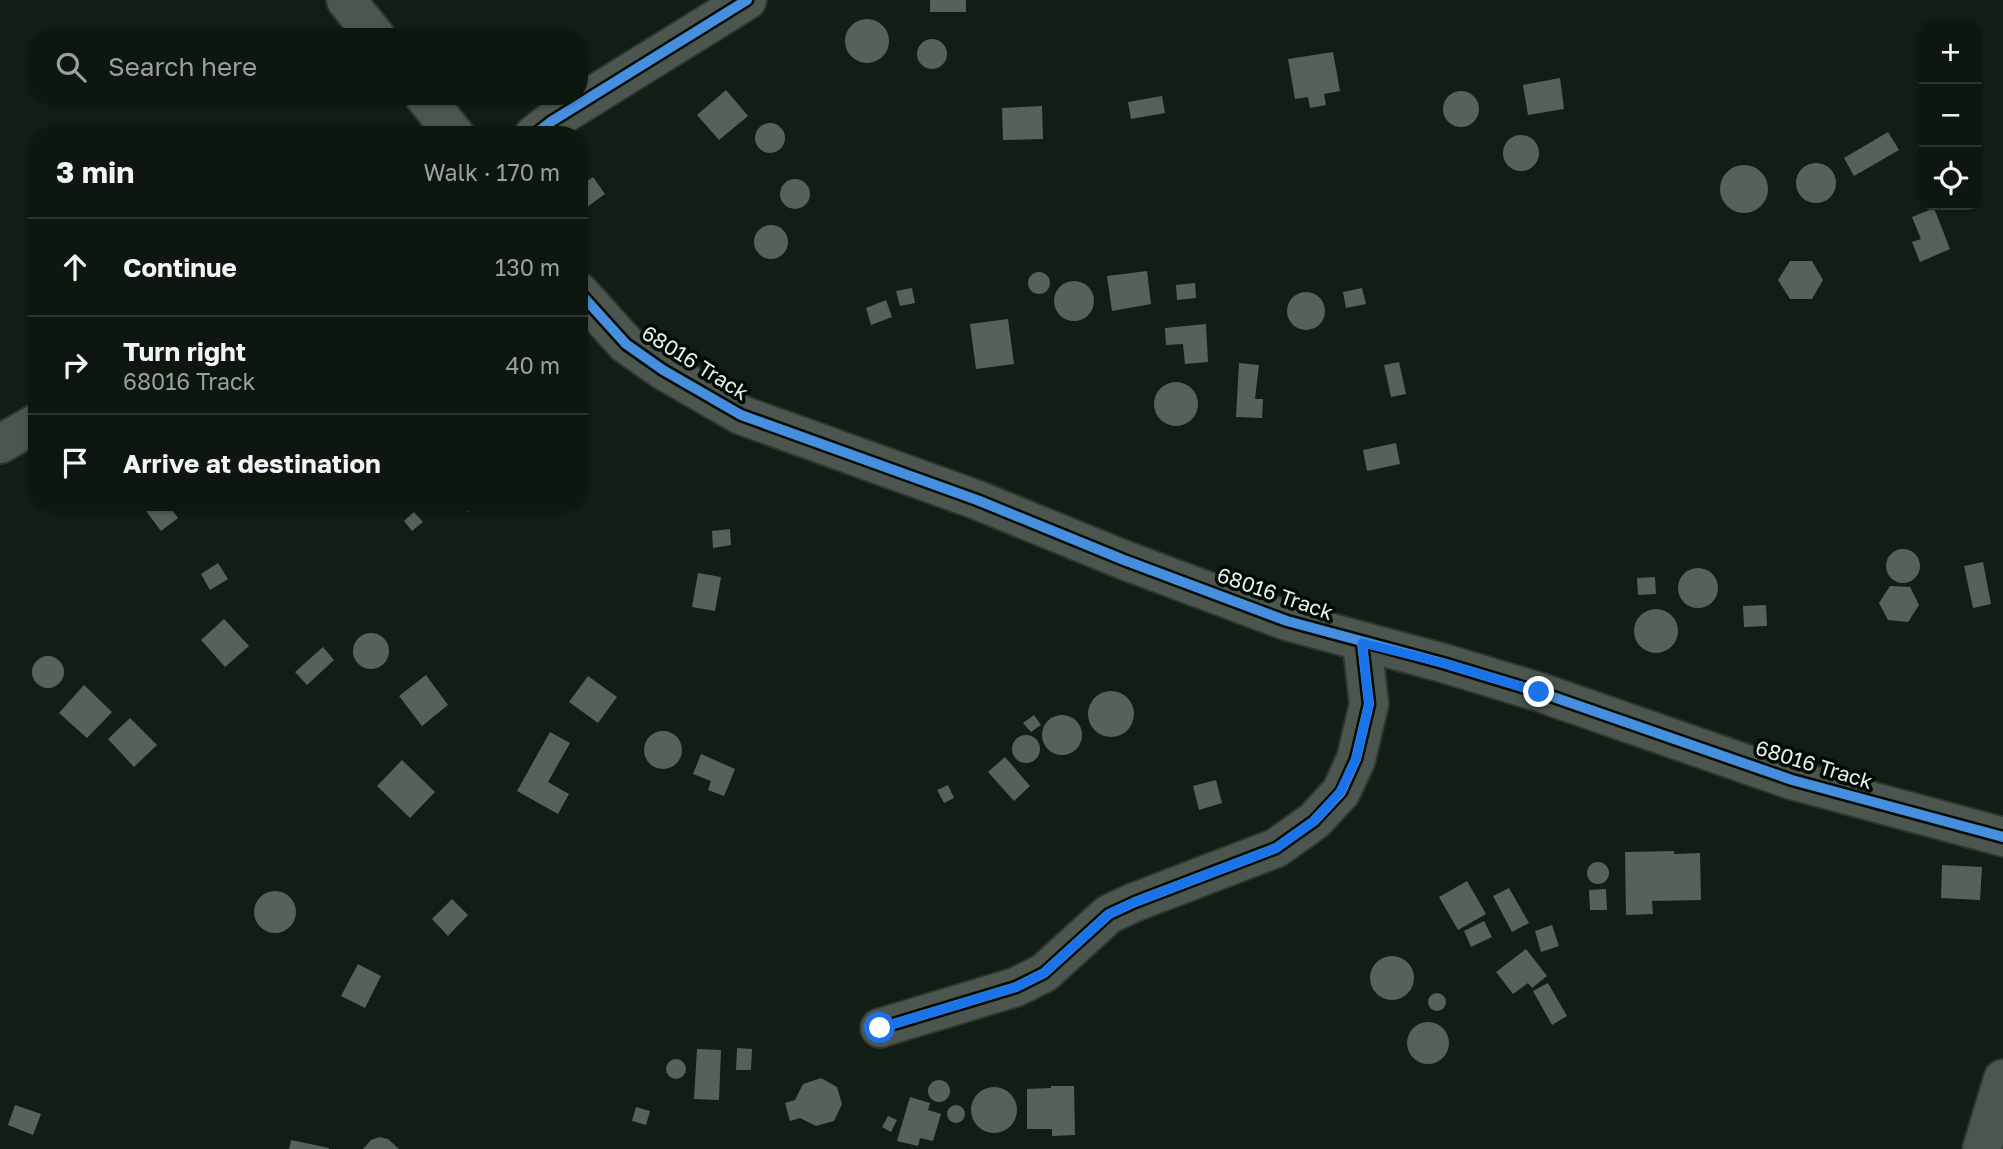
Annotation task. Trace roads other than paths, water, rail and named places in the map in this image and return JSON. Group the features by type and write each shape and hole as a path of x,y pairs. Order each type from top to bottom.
{"street":[{"path":"346,0 369,28"},
{"path":"588,99 747,0"},
{"path":"431,105 448,126"},
{"path":"546,126 578,105"},
{"name":"68016 Track","path":"588,302 626,344 663,370 741,415 977,500 1124,560 1287,621 1539,692 1792,780 2003,837"},
{"path":"0,444 28,428"},
{"path":"880,1028 1016,987 1044,973 1109,914 1276,848 1314,821 1340,792 1356,759 1369,704 1362,643"},
{"path":"1982,1149 2003,1079"}]}
